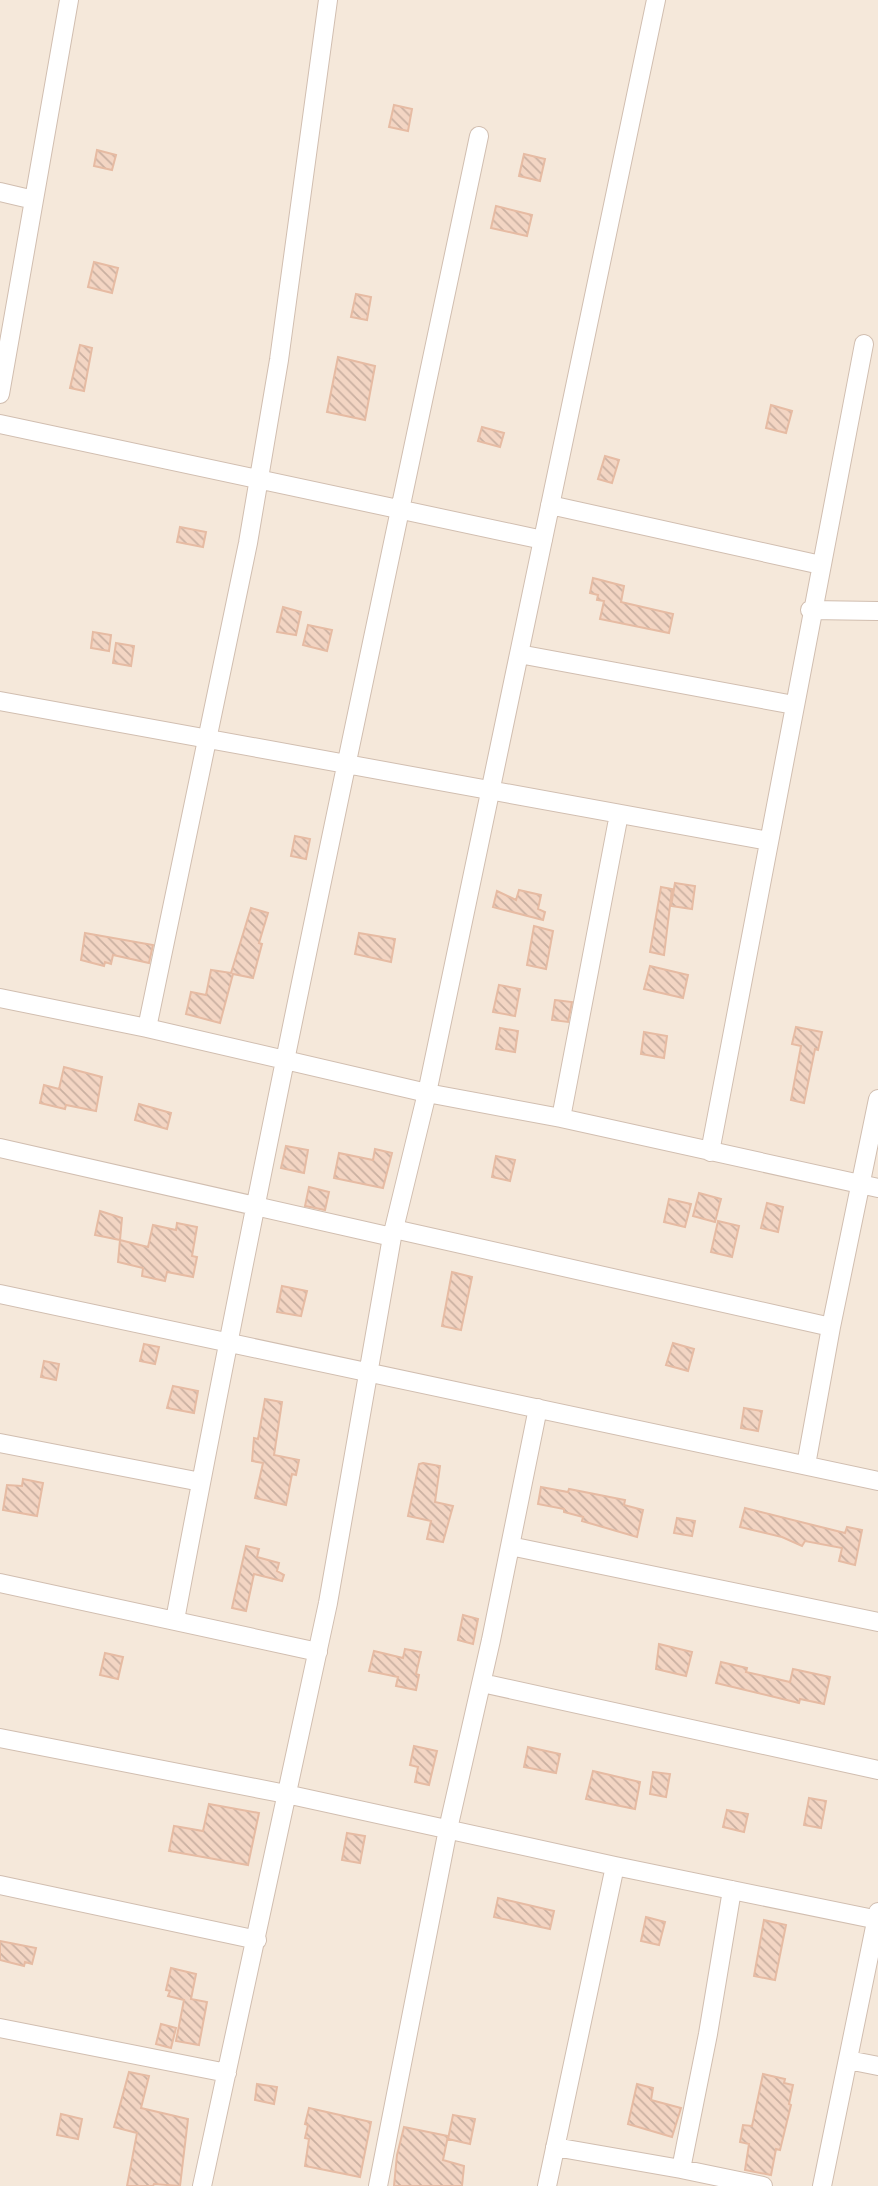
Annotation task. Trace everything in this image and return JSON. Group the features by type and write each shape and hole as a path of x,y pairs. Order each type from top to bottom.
{"street":[{"path":"0,394 5,334 34,200 69,0"},
{"path":"147,1028 259,479 279,360 328,0"},
{"path":"202,2186 318,1652 393,1233 427,1093 656,0"},
{"path":"175,1620 284,1060 479,136"},
{"path":"0,192 34,200"},
{"path":"710,1152 811,610 864,344"},
{"path":"0,424 543,540"},
{"path":"550,505 821,565"},
{"path":"811,610 878,611"},
{"path":"519,654 794,705"},
{"path":"0,701 769,841"},
{"path":"561,1118 619,814"},
{"path":"0,999 147,1028 427,1093 561,1118 878,1188"},
{"path":"806,1465 831,1327 878,1099"},
{"path":"0,1148 256,1206 831,1327"},
{"path":"0,1294 878,1481"},
{"path":"378,2186 448,1829 482,1683 538,1408"},
{"path":"0,1443 201,1482"},
{"path":"510,1546 878,1622"},
{"path":"0,1583 318,1652"},
{"path":"482,1683 878,1770"},
{"path":"0,1738 286,1794 732,1890 878,1917 822,2186"},
{"path":"547,2186 615,1866"},
{"path":"0,1885 257,1940"},
{"path":"681,2169 708,2034 732,1890"},
{"path":"0,2028 227,2073"},
{"path":"848,2060 878,2066"},
{"path":"555,2147 763,2186"}],"shaded area":[{"path":"0,0 878,0 878,2186 0,2186"}],"building":[{"path":"394,105 412,109 408,131 389,127"},
{"path":"97,150 116,155 112,170 94,166"},
{"path":"524,154 545,159 540,181 519,176"},
{"path":"496,206 532,215 527,236 491,228"},
{"path":"94,262 118,268 112,293 88,287"},
{"path":"356,294 371,297 367,320 351,317"},
{"path":"80,345 92,348 84,391 70,388"},
{"path":"338,357 375,366 365,420 327,412"},
{"path":"771,405 792,411 786,433 766,428"},
{"path":"482,427 504,433 500,447 478,441"},
{"path":"605,456 619,460 612,483 598,479"},
{"path":"180,527 206,532 203,547 177,542"},
{"path":"593,578 624,586 621,602 673,614 669,633 600,619 604,601 597,600 598,595 590,593"},
{"path":"283,607 301,612 296,635 277,632"},
{"path":"308,625 332,630 327,651 303,645"},
{"path":"93,632 111,635 109,651 91,648"},
{"path":"116,643 134,646 131,666 113,663"},
{"path":"295,836 310,839 306,859 291,856"},
{"path":"675,883 695,886 692,909 671,906"},
{"path":"661,887 672,889 664,955 650,952"},
{"path":"519,890 541,895 538,909 545,912 543,920 493,907 497,891 516,900"},
{"path":"251,908 268,913 253,978 233,974 220,1023 186,1014 191,992 206,995 211,970 231,973"},
{"path":"534,926 553,931 546,969 527,965"},
{"path":"85,933 153,945 149,963 113,955 111,964 105,962 104,966 81,960"},
{"path":"359,933 395,939 391,962 355,954"},
{"path":"650,966 688,975 683,998 644,989"},
{"path":"499,985 520,989 515,1016 493,1012"},
{"path":"555,1000 572,1002 568,1022 552,1020"},
{"path":"796,1027 822,1032 818,1050 815,1049 804,1103 791,1100 801,1046 792,1044"},
{"path":"500,1028 518,1031 515,1052 496,1049"},
{"path":"644,1032 667,1036 664,1058 641,1054"},
{"path":"64,1067 102,1077 96,1111 66,1105 65,1109 40,1103 44,1085 59,1089"},
{"path":"139,1104 171,1113 167,1129 135,1120"},
{"path":"286,1146 308,1150 304,1173 281,1168"},
{"path":"375,1149 392,1153 383,1188 334,1178 339,1153 373,1160"},
{"path":"496,1156 515,1160 510,1181 492,1177"},
{"path":"309,1187 329,1192 325,1210 305,1206"},
{"path":"699,1193 721,1199 715,1222 693,1216"},
{"path":"669,1199 691,1204 685,1227 664,1222"},
{"path":"767,1203 783,1207 778,1232 761,1228"},
{"path":"100,1211 122,1218 120,1240 95,1235"},
{"path":"718,1221 739,1226 732,1257 711,1252"},
{"path":"177,1223 197,1227 192,1256 197,1257 193,1277 167,1272 165,1281 142,1276 143,1268 118,1262 120,1240 148,1247 153,1225 176,1230"},
{"path":"452,1272 472,1277 461,1330 442,1326"},
{"path":"282,1286 307,1291 301,1316 277,1312"},
{"path":"673,1343 694,1349 688,1371 666,1365"},
{"path":"144,1344 159,1347 155,1364 140,1361"},
{"path":"44,1361 59,1364 56,1380 41,1377"},
{"path":"173,1386 198,1391 194,1413 167,1408"},
{"path":"265,1399 282,1402 274,1455 299,1460 296,1475 292,1474 286,1505 255,1498 263,1463 252,1461 254,1438 258,1439"},
{"path":"744,1408 762,1411 758,1431 741,1428"},
{"path":"419,1464 440,1466 435,1502 453,1506 443,1542 427,1539 431,1521 408,1516"},
{"path":"23,1479 43,1483 37,1516 3,1510 7,1485 22,1486"},
{"path":"541,1487 568,1492 569,1489 625,1500 624,1505 643,1510 637,1537 582,1521 583,1517 564,1512 564,1509 538,1504"},
{"path":"745,1508 845,1533 847,1527 862,1530 855,1565 839,1561 842,1548 805,1541 802,1546 782,1537 740,1527"},
{"path":"677,1518 695,1521 692,1536 674,1533"},
{"path":"246,1546 259,1549 257,1557 279,1563 277,1571 284,1575 282,1581 254,1574 246,1611 232,1608"},
{"path":"463,1615 478,1619 473,1644 458,1640"},
{"path":"659,1644 692,1652 686,1676 656,1669"},
{"path":"405,1649 421,1652 416,1690 396,1686 398,1677 369,1671 374,1651 403,1658"},
{"path":"105,1653 123,1657 118,1679 100,1675"},
{"path":"721,1662 747,1668 746,1672 790,1682 793,1669 830,1677 824,1704 800,1699 799,1703 716,1683"},
{"path":"414,1746 437,1751 429,1785 415,1782 418,1767 410,1765"},
{"path":"528,1747 560,1754 556,1773 524,1767"},
{"path":"593,1771 640,1782 635,1809 586,1799"},
{"path":"653,1772 670,1774 666,1797 650,1794"},
{"path":"809,1798 826,1801 821,1828 804,1825"},
{"path":"209,1804 259,1813 248,1865 169,1851 174,1826 203,1831"},
{"path":"727,1810 748,1814 744,1832 723,1827"},
{"path":"347,1833 365,1836 360,1863 342,1860"},
{"path":"498,1898 554,1911 550,1929 494,1917"},
{"path":"646,1917 665,1922 659,1945 641,1941"},
{"path":"764,1920 786,1925 775,1980 754,1976"},
{"path":"0,1941 36,1948 32,1964 25,1962 24,1966 0,1960"},
{"path":"171,1968 196,1974 191,1999 207,2002 199,2045 176,2041 184,2000 168,1996 170,1991 166,1990"},
{"path":"161,2024 176,2028 171,2048 156,2044"},
{"path":"129,2072 149,2076 141,2108 188,2119 180,2186 127,2186 137,2133 114,2127"},
{"path":"763,2074 785,2079 784,2083 793,2085 780,2150 776,2149 771,2175 745,2170 749,2144 740,2142 743,2125 752,2126"},
{"path":"257,2084 277,2087 274,2104 255,2100"},
{"path":"637,2084 653,2088 651,2100 681,2108 672,2137 628,2124"},
{"path":"309,2108 371,2122 360,2177 305,2166 309,2139 305,2138 308,2125 305,2124"},
{"path":"61,2114 82,2119 78,2139 57,2135"},
{"path":"453,2115 475,2119 470,2144 448,2139"},
{"path":"404,2127 448,2136 443,2160 464,2166 462,2186 394,2186 397,2155"}]}
